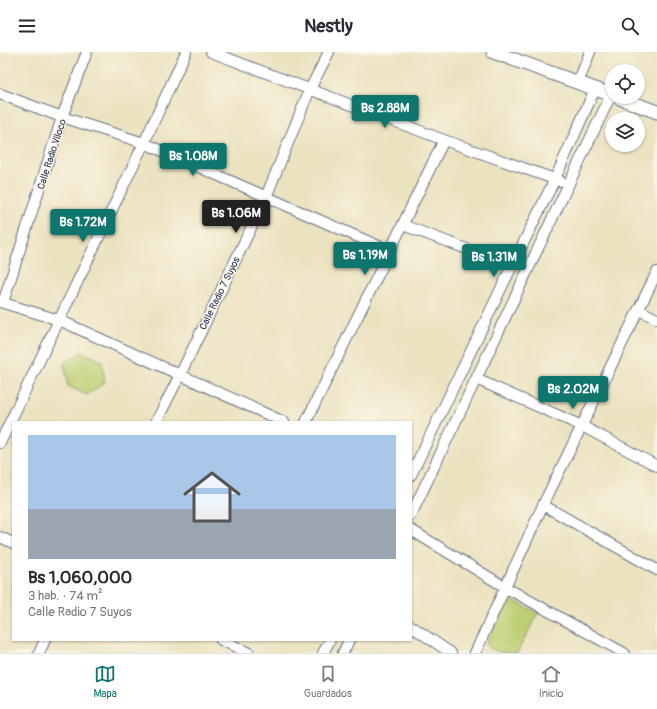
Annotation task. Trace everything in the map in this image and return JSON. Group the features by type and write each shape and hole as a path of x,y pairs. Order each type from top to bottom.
{"street":[{"name":"Calle Radio Viloco","path":"2,302 62,117 87,52"},
{"path":"0,443 186,52"},
{"path":"211,52 444,140 568,184"},
{"name":"Calle Radio 7 Suyos","path":"157,421 266,197 310,89 329,52"},
{"path":"493,52 605,93"},
{"path":"578,83 590,52"},
{"path":"412,473 555,179 595,89"},
{"path":"0,94 62,117 144,143 390,251"},
{"path":"412,513 568,184 609,104"},
{"path":"635,104 657,112"},
{"path":"306,421 444,140"},
{"path":"402,225 512,266"},
{"path":"475,653 543,505 657,272"},
{"path":"2,302 58,320 282,421"},
{"path":"639,310 657,318"},
{"path":"476,379 582,426 657,466"},
{"path":"416,464 432,471"},
{"path":"543,505 657,570"},
{"path":"412,531 505,587 624,653"},
{"path":"0,537 12,543"},
{"path":"412,627 451,653"},
{"path":"39,653 45,641"},
{"path":"224,641 249,653"},
{"path":"323,653 329,641"},
{"path":"343,653 349,641"}],"green space":[{"path":"82,352 102,361 105,382 87,395 68,386 64,363"},
{"path":"510,599 538,613 517,653 500,653 485,645"}]}
